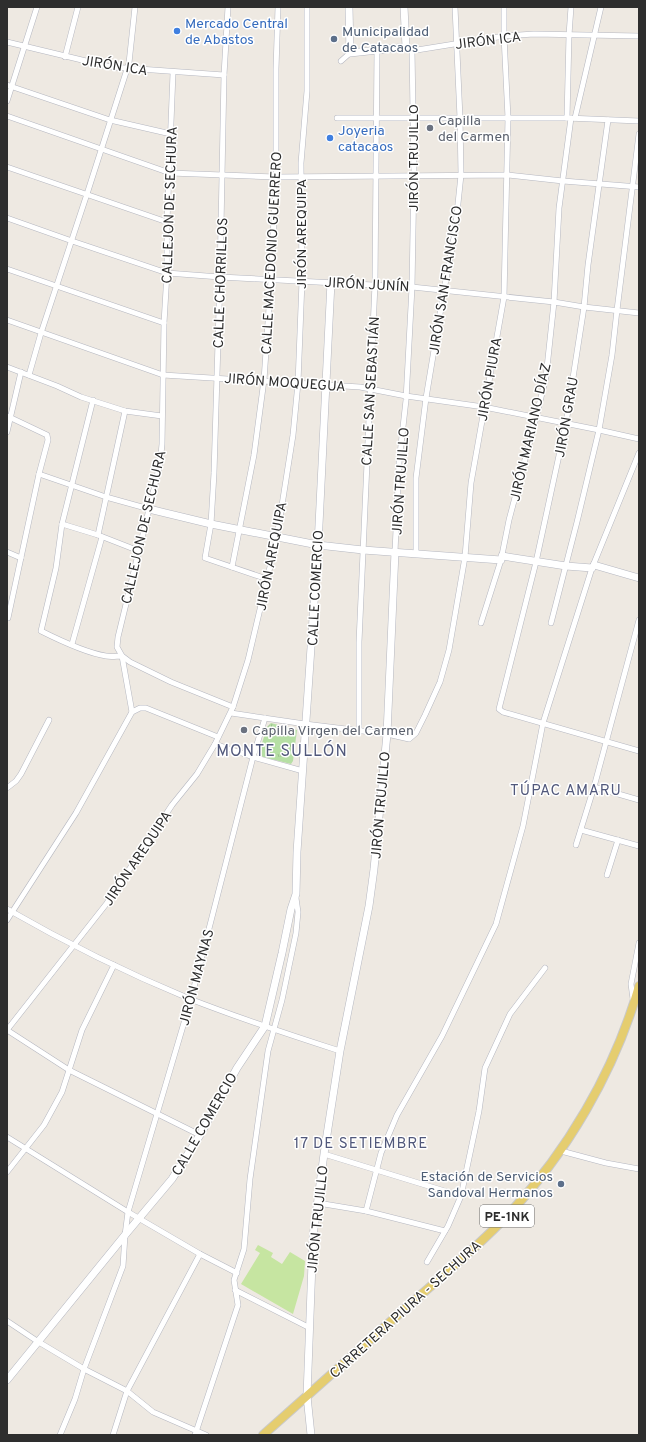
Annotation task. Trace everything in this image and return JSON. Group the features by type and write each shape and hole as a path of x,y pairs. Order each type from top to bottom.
{"main road":[{"name":"CARRETERA PIURA - SECHURA","path":"263,1435 503,1220 539,1179 583,1116 605,1074 639,986"}],"street":[{"path":"7,101 10,86 25,47 37,7"},
{"path":"65,57 78,7"},
{"path":"29,375 41,333 129,63 135,7"},
{"name":"CALLE CHORRILLOS","path":"228,7 224,76 214,473 211,524 205,558 232,567"},
{"name":"CALLE MACEDONIO GUERRERO","path":"232,567 254,455 264,380 276,177 276,69 278,7"},
{"name":"JIRÓN AREQUIPA","path":"7,1030 107,903 172,805 197,774 231,713 248,660 276,537 293,435 298,383 302,281 302,138 307,91 306,7"},
{"path":"341,61 350,53 348,7"},
{"name":"JIRÓN TRUJILLO","path":"311,1435 307,1396 312,1259 318,1203 340,1051 369,906 387,734 399,463 406,396 412,287 414,117 409,48 404,7"},
{"name":"JIRÓN SAN FRANCISCO","path":"416,553 416,478 426,398 455,232 461,174 458,44 455,7"},
{"name":"JIRÓN PIURA","path":"387,734 409,739 416,733 440,682 448,650 465,557 471,483 504,297 508,118 504,7"},
{"name":"JIRÓN MARIANO DÍAZ","path":"481,623 502,558 509,520 546,377 554,302 559,208 571,118 569,35 571,7"},
{"path":"571,118 595,35 601,7"},
{"name":"JIRÓN ICA","path":"350,53 458,44 504,36 534,34 639,36"},
{"name":"JIRÓN ICA","path":"7,42 111,67 224,76"},
{"name":"CALLE SAN SEBASTIÁN","path":"358,732 359,642 375,284 377,51"},
{"name":"CALLEJON DE SECHURA","path":"132,712 122,656 118,647 118,637 160,464 173,73"},
{"path":"10,86 110,120 171,134"},
{"path":"7,116 170,173 276,177 461,174 507,175 563,182 639,187"},
{"path":"337,118 571,118 639,121"},
{"name":"JIRÓN GRAU","path":"543,723 503,712 499,709 536,562 566,424 584,307 588,264 608,120"},
{"path":"551,623 599,430 612,355 639,134"},
{"path":"7,167 167,222"},
{"name":"JIRÓN JUNÍN","path":"7,218 167,273 412,287 554,302 639,313"},
{"path":"7,268 164,323"},
{"name":"CALLE COMERCIO","path":"195,1433 238,1305 234,1280 245,1241 250,1179 267,1059 275,1030 296,933 298,912 296,894 297,852 318,545 330,282"},
{"name":"JIRÓN MOQUEGUA","path":"7,320 163,375 325,384 370,389 406,396 484,407 639,439"},
{"path":"7,367 125,411 162,416"},
{"path":"7,432 9,417 21,372"},
{"path":"93,400 62,524 56,568 41,631 72,644 108,656 122,656 130,662 172,682 233,707"},
{"path":"72,644 100,536 106,497 125,411"},
{"path":"8,618 39,474 48,440 46,435 9,417"},
{"path":"366,1211 381,1153 397,1115 442,1036 496,924 522,826 543,723 593,567 639,453"},
{"path":"39,474 106,497 149,509 211,524 318,545 363,550 502,558 566,566 593,567 639,578"},
{"path":"62,524 100,536 139,551"},
{"path":"7,552 21,558"},
{"path":"232,567 267,579"},
{"path":"576,845 607,741 639,620"},
{"path":"7,920 10,911 76,813 132,712 140,708 146,708 218,737"},
{"path":"231,713 358,732 387,734"},
{"name":"JIRÓN MAYNAS","path":"60,1435 75,1399 84,1369 122,1266 128,1212 158,1114 190,999 253,757 265,718"},
{"path":"7,788 16,781 21,774 49,720"},
{"path":"543,723 639,751"},
{"path":"215,744 253,757 303,771"},
{"path":"594,787 639,800"},
{"path":"581,830 639,846"},
{"path":"607,875 618,840"},
{"name":"CALLE COMERCIO","path":"7,1380 37,1341 172,1179 200,1135 237,1068 264,1026 291,909 296,894"},
{"path":"10,911 114,966 190,999 275,1030 340,1051"},
{"path":"633,1003 632,984 639,943"},
{"path":"7,1172 44,1125 62,1092 82,1030 114,966"},
{"path":"427,1262 445,1231 461,1196 480,1106 485,1068 510,1014 545,968"},
{"path":"7,1030 69,1070 200,1135"},
{"path":"7,1137 128,1212 200,1254 237,1273"},
{"path":"560,1151 606,1163 639,1169"},
{"path":"324,1154 461,1196"},
{"path":"318,1203 366,1211 445,1231"},
{"path":"114,1435 127,1392 200,1254"},
{"path":"235,1290 310,1328"},
{"path":"7,1321 84,1369 127,1392 154,1412 195,1433 206,1435"}],"green space":[{"path":"271,723 297,730 293,761 291,764 263,757 259,753 267,727"},
{"path":"258,1245 273,1253 271,1257 282,1264 290,1252 305,1261 304,1276 293,1314 241,1284 260,1253 255,1250"}],"place":[{"name":"Mercado Central de Abastos","path":"177,31"},
{"name":"Municipalidad de Catacaos","path":"334,39"},
{"name":"Capilla del Carmen","path":"430,128"},
{"name":"Joyeria catacaos","path":"330,138"},
{"name":"Capilla Virgen del Carmen","path":"244,730"},
{"name":"Estación de Servicios Sandoval Hermanos","path":"561,1184"}],"district":[{"name":"MONTE SULLÓN","path":"282,750"},
{"name":"TÚPAC AMARU","path":"566,790"},
{"name":"17 DE SETIEMBRE","path":"361,1143"}]}
